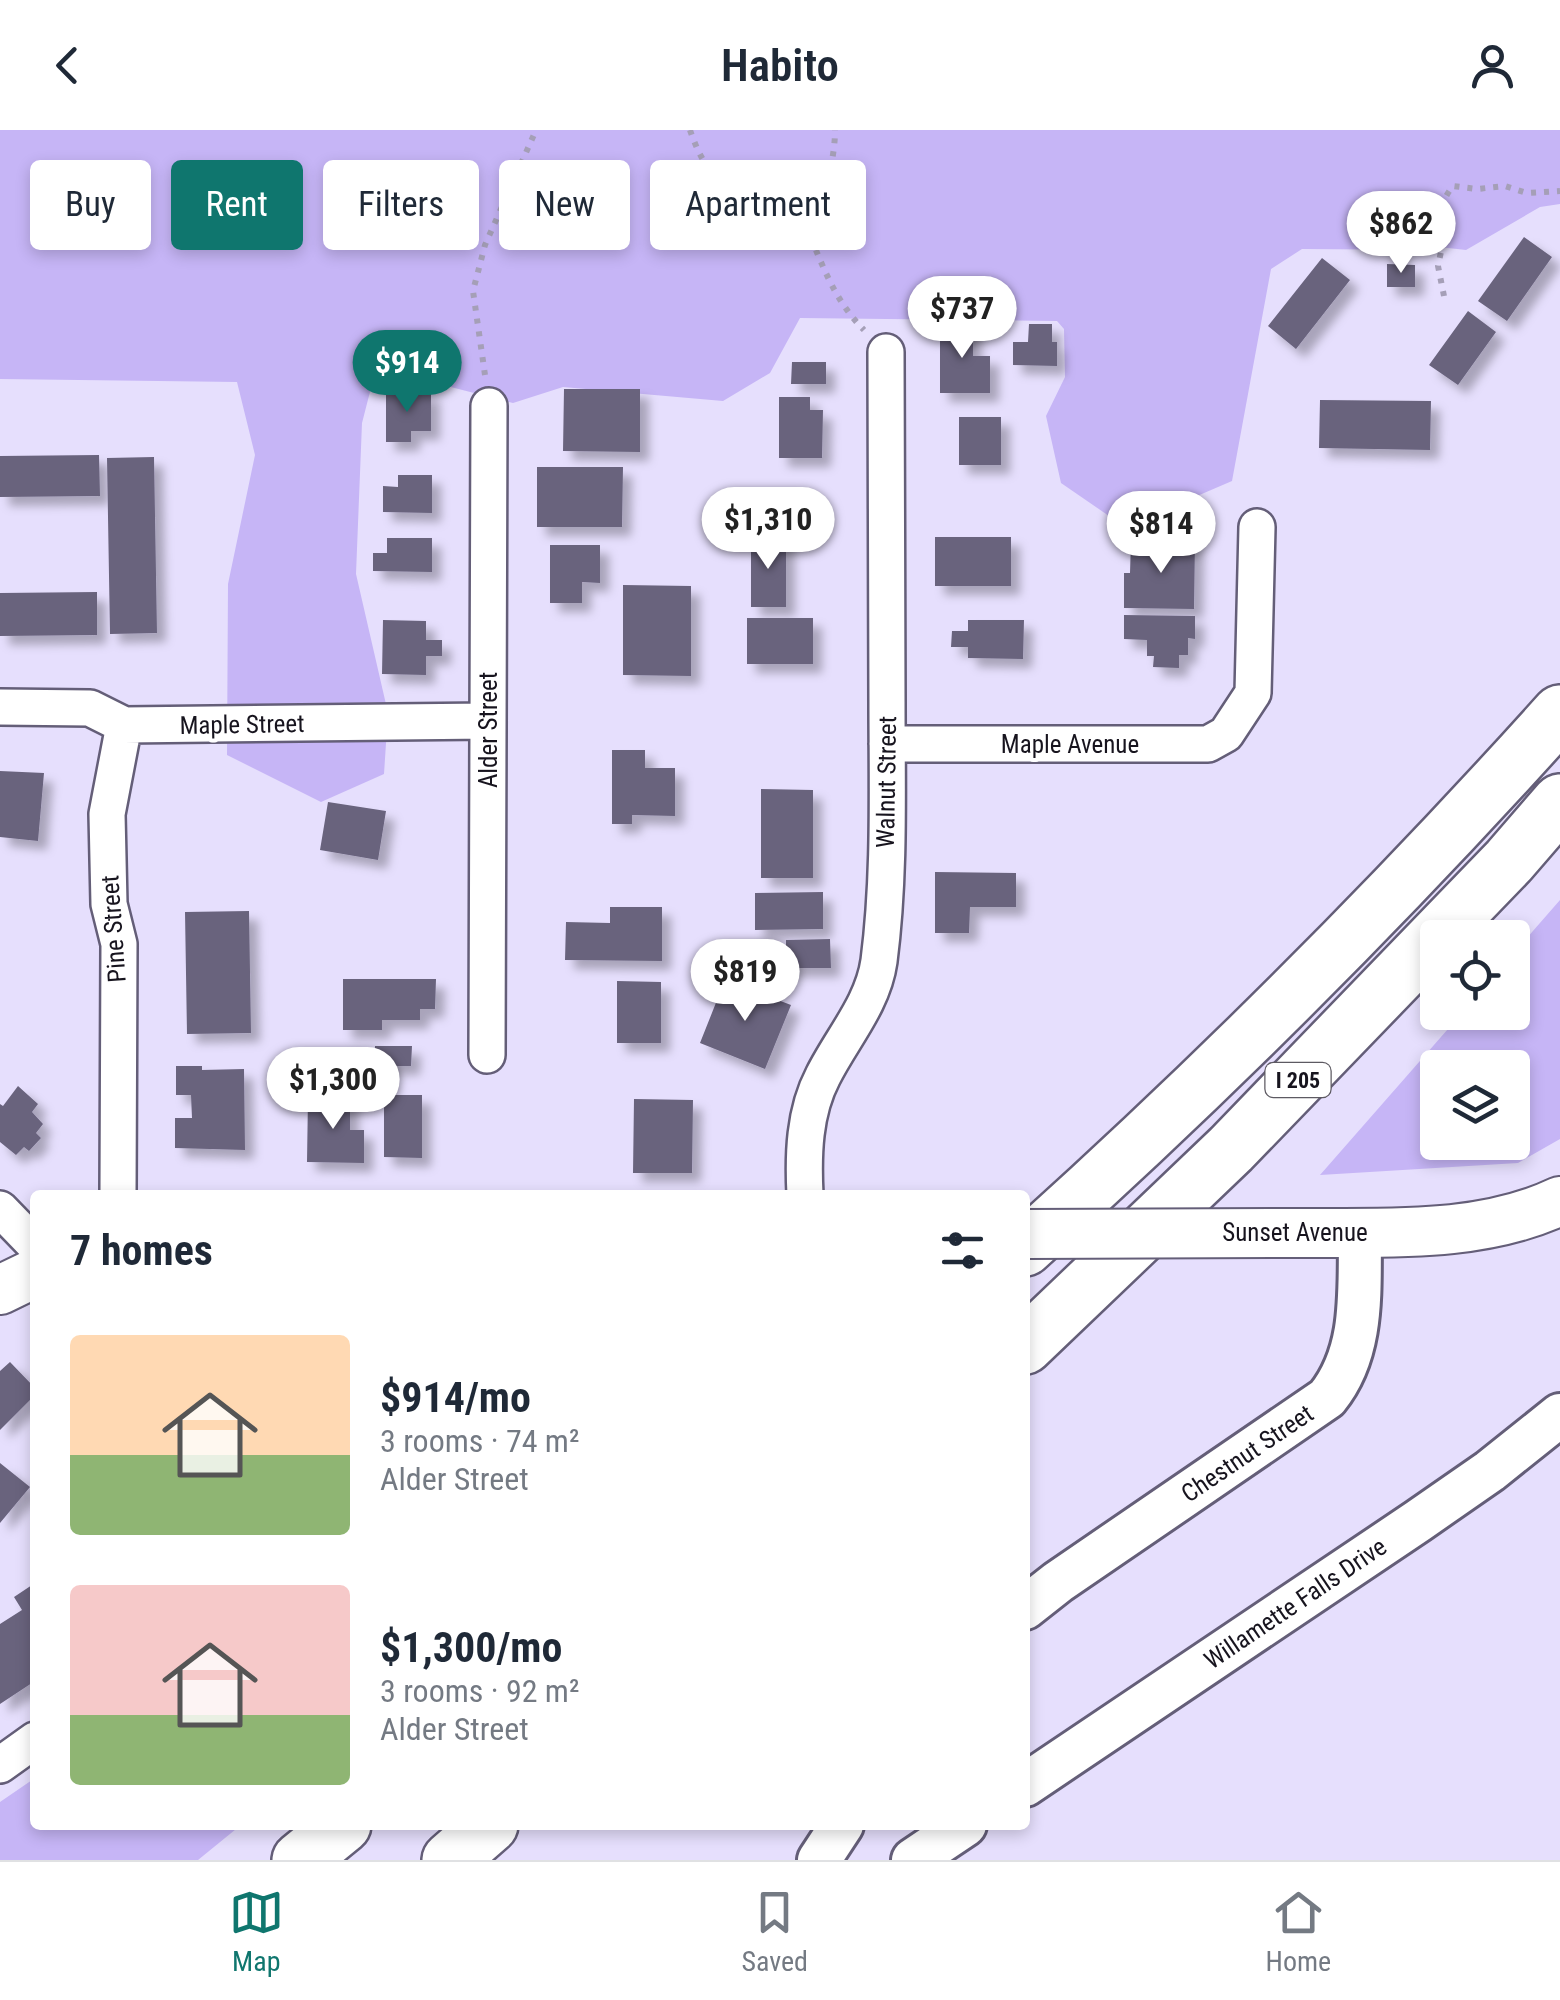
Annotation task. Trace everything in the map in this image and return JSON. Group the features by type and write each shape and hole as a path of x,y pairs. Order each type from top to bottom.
{"highway":[{"name":"I 205","path":"1030,1244 1144,1141 1274,1014 1482,799 1560,712"},
{"name":"I 205","path":"1030,1341 1231,1150 1509,861 1560,802"},
{"path":"300,1860 336,1830"},
{"path":"450,1860 484,1830"}],"main road":[{"name":"Sunset Avenue","path":"1030,1234 1360,1232 1476,1226 1560,1201"},
{"path":"0,1290 30,1276"}],"street":[{"name":"Walnut Street","path":"805,1190 811,1105 822,1076 855,1024 877,975 883,930 887,744 886,352"},
{"name":"Alder Street","path":"487,1054 489,406"},
{"name":"Maple Avenue","path":"887,744 1208,744 1226,734 1254,694 1257,528"},
{"name":"Maple Street","path":"0,707 90,708 124,725 488,722"},
{"name":"Pine Street","path":"118,1190 119,944 109,904 107,814 124,725"},
{"path":"0,1209 30,1240"},
{"name":"Chestnut Street","path":"1030,1604 1327,1398 1348,1367 1354,1344 1360,1232"},
{"name":"Willamette Falls Drive","path":"1030,1782 1418,1521 1490,1471 1560,1414"},
{"path":"0,1765 30,1744"},
{"path":"819,1860 839,1830"},
{"path":"913,1860 958,1830"}],"path":[{"path":"489,406 473,291 486,246 536,130"},
{"path":"690,130 701,160"},
{"path":"832,160 835,130"},
{"path":"1444,296 1438,266 1443,242 1438,226 1444,198 1453,186 1560,191"},
{"path":"815,250 828,282 850,316 886,352"}],"shaded area":[{"path":"0,130 1560,130 1560,204 1540,207 1466,250 1302,249 1271,269 1232,481 1125,527 1061,483 1046,416 1065,377 1064,329 1057,321 800,318 770,373 723,401 563,387 513,403 443,385 372,384 362,423 356,574 388,713 384,774 321,802 227,755 228,584 255,455 237,382 0,379"},
{"path":"1560,900 1560,1139 1530,1156 1530,1050 1430,1050 1447,1030 1530,1030 1530,934"},
{"path":"1420,1061 1420,1160 1523,1160 1518,1163 1320,1175"},
{"path":"30,1781 30,1830 235,1830 198,1860 0,1860 0,1802"}],"building":[{"path":"1524,237 1552,257 1507,321 1478,301"},
{"path":"1322,258 1350,280 1296,349 1268,326"},
{"path":"1387,264 1415,265 1415,287 1387,287"},
{"path":"1468,311 1496,332 1458,385 1429,365"},
{"path":"940,322 973,322 973,356 990,356 990,393 940,393"},
{"path":"1029,324 1052,324 1057,366 1013,365 1013,342 1028,342"},
{"path":"792,362 826,362 826,384 791,384"},
{"path":"564,389 640,389 640,452 563,451"},
{"path":"386,392 431,392 431,431 411,431 411,442 386,442"},
{"path":"779,397 810,397 810,410 823,410 822,458 779,458"},
{"path":"1320,400 1431,401 1430,450 1319,448"},
{"path":"959,417 1001,417 1001,465 959,465"},
{"path":"99,455 100,496 0,497 0,456"},
{"path":"154,457 157,633 110,634 107,458"},
{"path":"537,467 623,467 622,527 537,527"},
{"path":"398,475 432,475 432,513 383,512 383,486 398,487"},
{"path":"751,537 786,537 786,607 751,607"},
{"path":"935,537 1011,537 1011,586 935,586"},
{"path":"387,538 432,538 432,572 373,571 373,553 387,553"},
{"path":"1131,541 1195,542 1194,609 1124,608 1124,573 1130,573"},
{"path":"550,545 600,545 600,583 582,582 582,603 550,603"},
{"path":"623,585 691,586 691,676 623,675"},
{"path":"97,592 97,635 0,636 0,593"},
{"path":"1124,615 1195,616 1195,639 1188,638 1188,655 1179,655 1179,668 1153,667 1154,656 1147,656 1147,640 1124,639"},
{"path":"747,618 813,618 813,664 747,664"},
{"path":"383,620 426,621 426,640 442,640 442,656 426,656 426,675 382,674"},
{"path":"968,620 1024,620 1023,659 968,658 968,647 951,647 952,631 968,631"},
{"path":"612,750 645,750 645,768 675,768 675,816 632,815 632,824 612,824"},
{"path":"0,771 44,773 38,841 0,837"},
{"path":"761,789 813,790 813,878 761,878"},
{"path":"328,802 386,811 378,860 320,850"},
{"path":"935,872 1016,873 1016,907 970,907 969,933 935,933"},
{"path":"823,892 823,929 755,930 755,893"},
{"path":"610,907 662,907 662,961 565,960 566,922 610,923"},
{"path":"249,911 251,1033 187,1034 185,912"},
{"path":"830,939 831,968 786,968 786,940"},
{"path":"343,979 436,979 435,1009 420,1009 420,1020 382,1020 382,1030 343,1030"},
{"path":"725,980 791,1005 765,1069 700,1043"},
{"path":"617,981 661,982 661,1043 617,1043"},
{"path":"375,1046 412,1046 411,1066 375,1066"},
{"path":"176,1066 244,1069 245,1150 175,1148 175,1118 192,1118 191,1095 176,1095"},
{"path":"18,1086 38,1104 32,1112 43,1124 36,1133 41,1138 29,1151 24,1147 16,1155 0,1142 0,1104 3,1106"},
{"path":"384,1095 422,1095 422,1158 384,1157"},
{"path":"308,1097 350,1097 350,1130 364,1130 364,1163 307,1162"},
{"path":"634,1099 693,1100 692,1173 633,1173"},
{"path":"10,1362 30,1383 30,1400 0,1430 0,1371"},
{"path":"0,1463 30,1487 0,1523"},
{"path":"30,1586 30,1684 0,1704 0,1624 22,1610 14,1597"}]}
